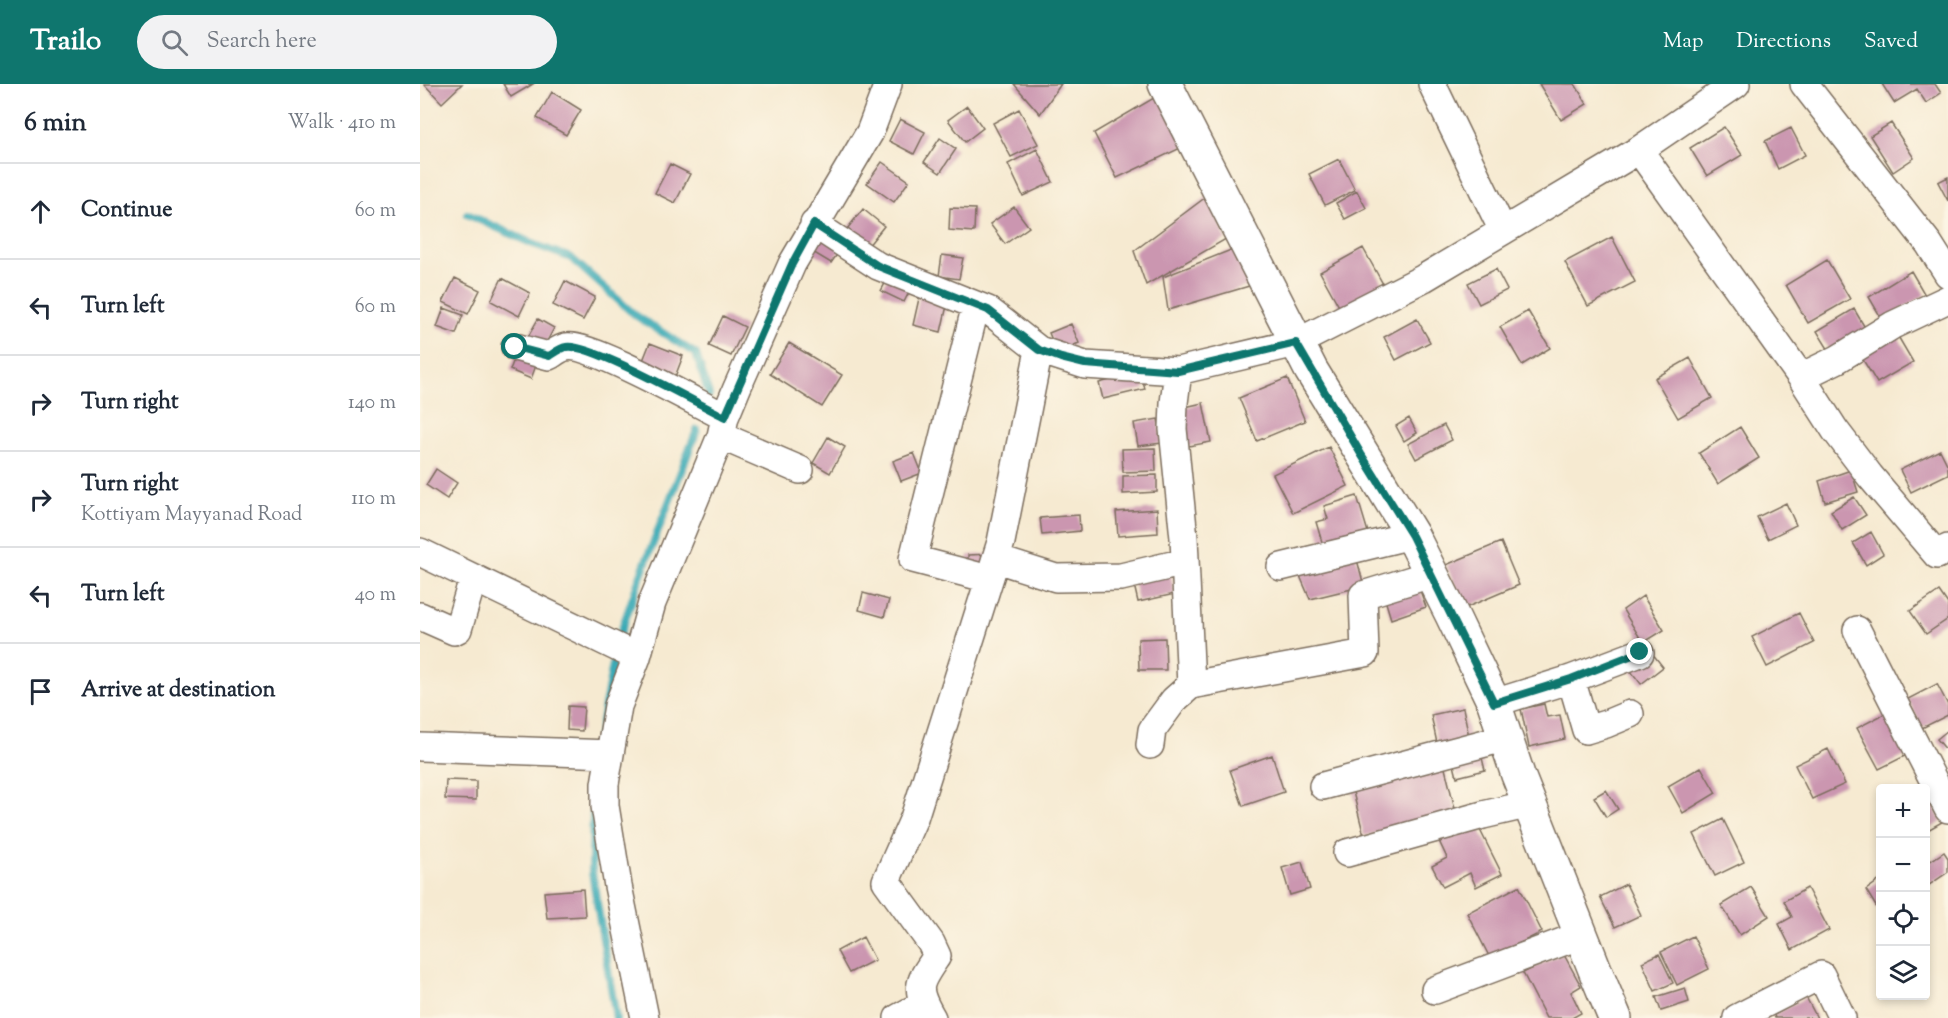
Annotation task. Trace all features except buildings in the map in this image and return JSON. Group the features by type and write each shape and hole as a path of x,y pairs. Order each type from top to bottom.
{"street":[{"path":"645,1018 618,886 605,806 605,784 618,706 637,657 652,603 792,264 870,132 888,84"},
{"path":"1165,84 1296,343 1412,536 1494,703 1504,738 1616,1018"},
{"path":"1432,84 1503,231"},
{"path":"814,224 878,266 988,310 1039,350 1085,364 1178,371 1296,343 1424,278 1640,150 1736,84"},
{"path":"1804,84 1939,240 1948,274"},
{"path":"1640,150 1801,377 1835,430 1870,476 1944,558"},
{"path":"1801,377 1893,325 1948,299"},
{"path":"976,305 913,559 1056,578 1121,577 1185,562"},
{"path":"515,347 549,356 566,347 583,348 605,356 800,470"},
{"path":"898,1018 928,1011 920,990 922,979 937,956 886,880 914,818 1004,531 1039,350"},
{"path":"1178,371 1173,429 1185,562 1191,685"},
{"path":"1281,567 1412,536"},
{"path":"420,552 637,657"},
{"path":"1149,745 1152,730 1174,700 1191,685 1365,653 1363,595 1431,574"},
{"path":"420,616 454,631 458,629 473,579"},
{"path":"1857,630 1948,809"},
{"path":"1494,703 1571,679 1640,652"},
{"path":"1571,679 1586,730 1630,714"},
{"path":"1323,786 1504,738"},
{"path":"420,747 610,754"},
{"path":"1347,853 1530,804"},
{"path":"1436,990 1581,935"},
{"path":"1737,1018 1821,975 1842,1018"}],"waterway":[{"path":"467,214 533,244 571,258 635,315 696,354 709,395"},
{"path":"619,637 697,430"},
{"path":"597,748 614,659"},
{"path":"593,806 592,872 616,1018"}],"route":[{"path":"515,347 549,356 566,347 583,348 605,356 725,417 792,264 814,224 878,266 988,310 1039,350 1085,364 1178,371 1296,343 1412,536 1494,703 1571,679 1640,652"}]}
